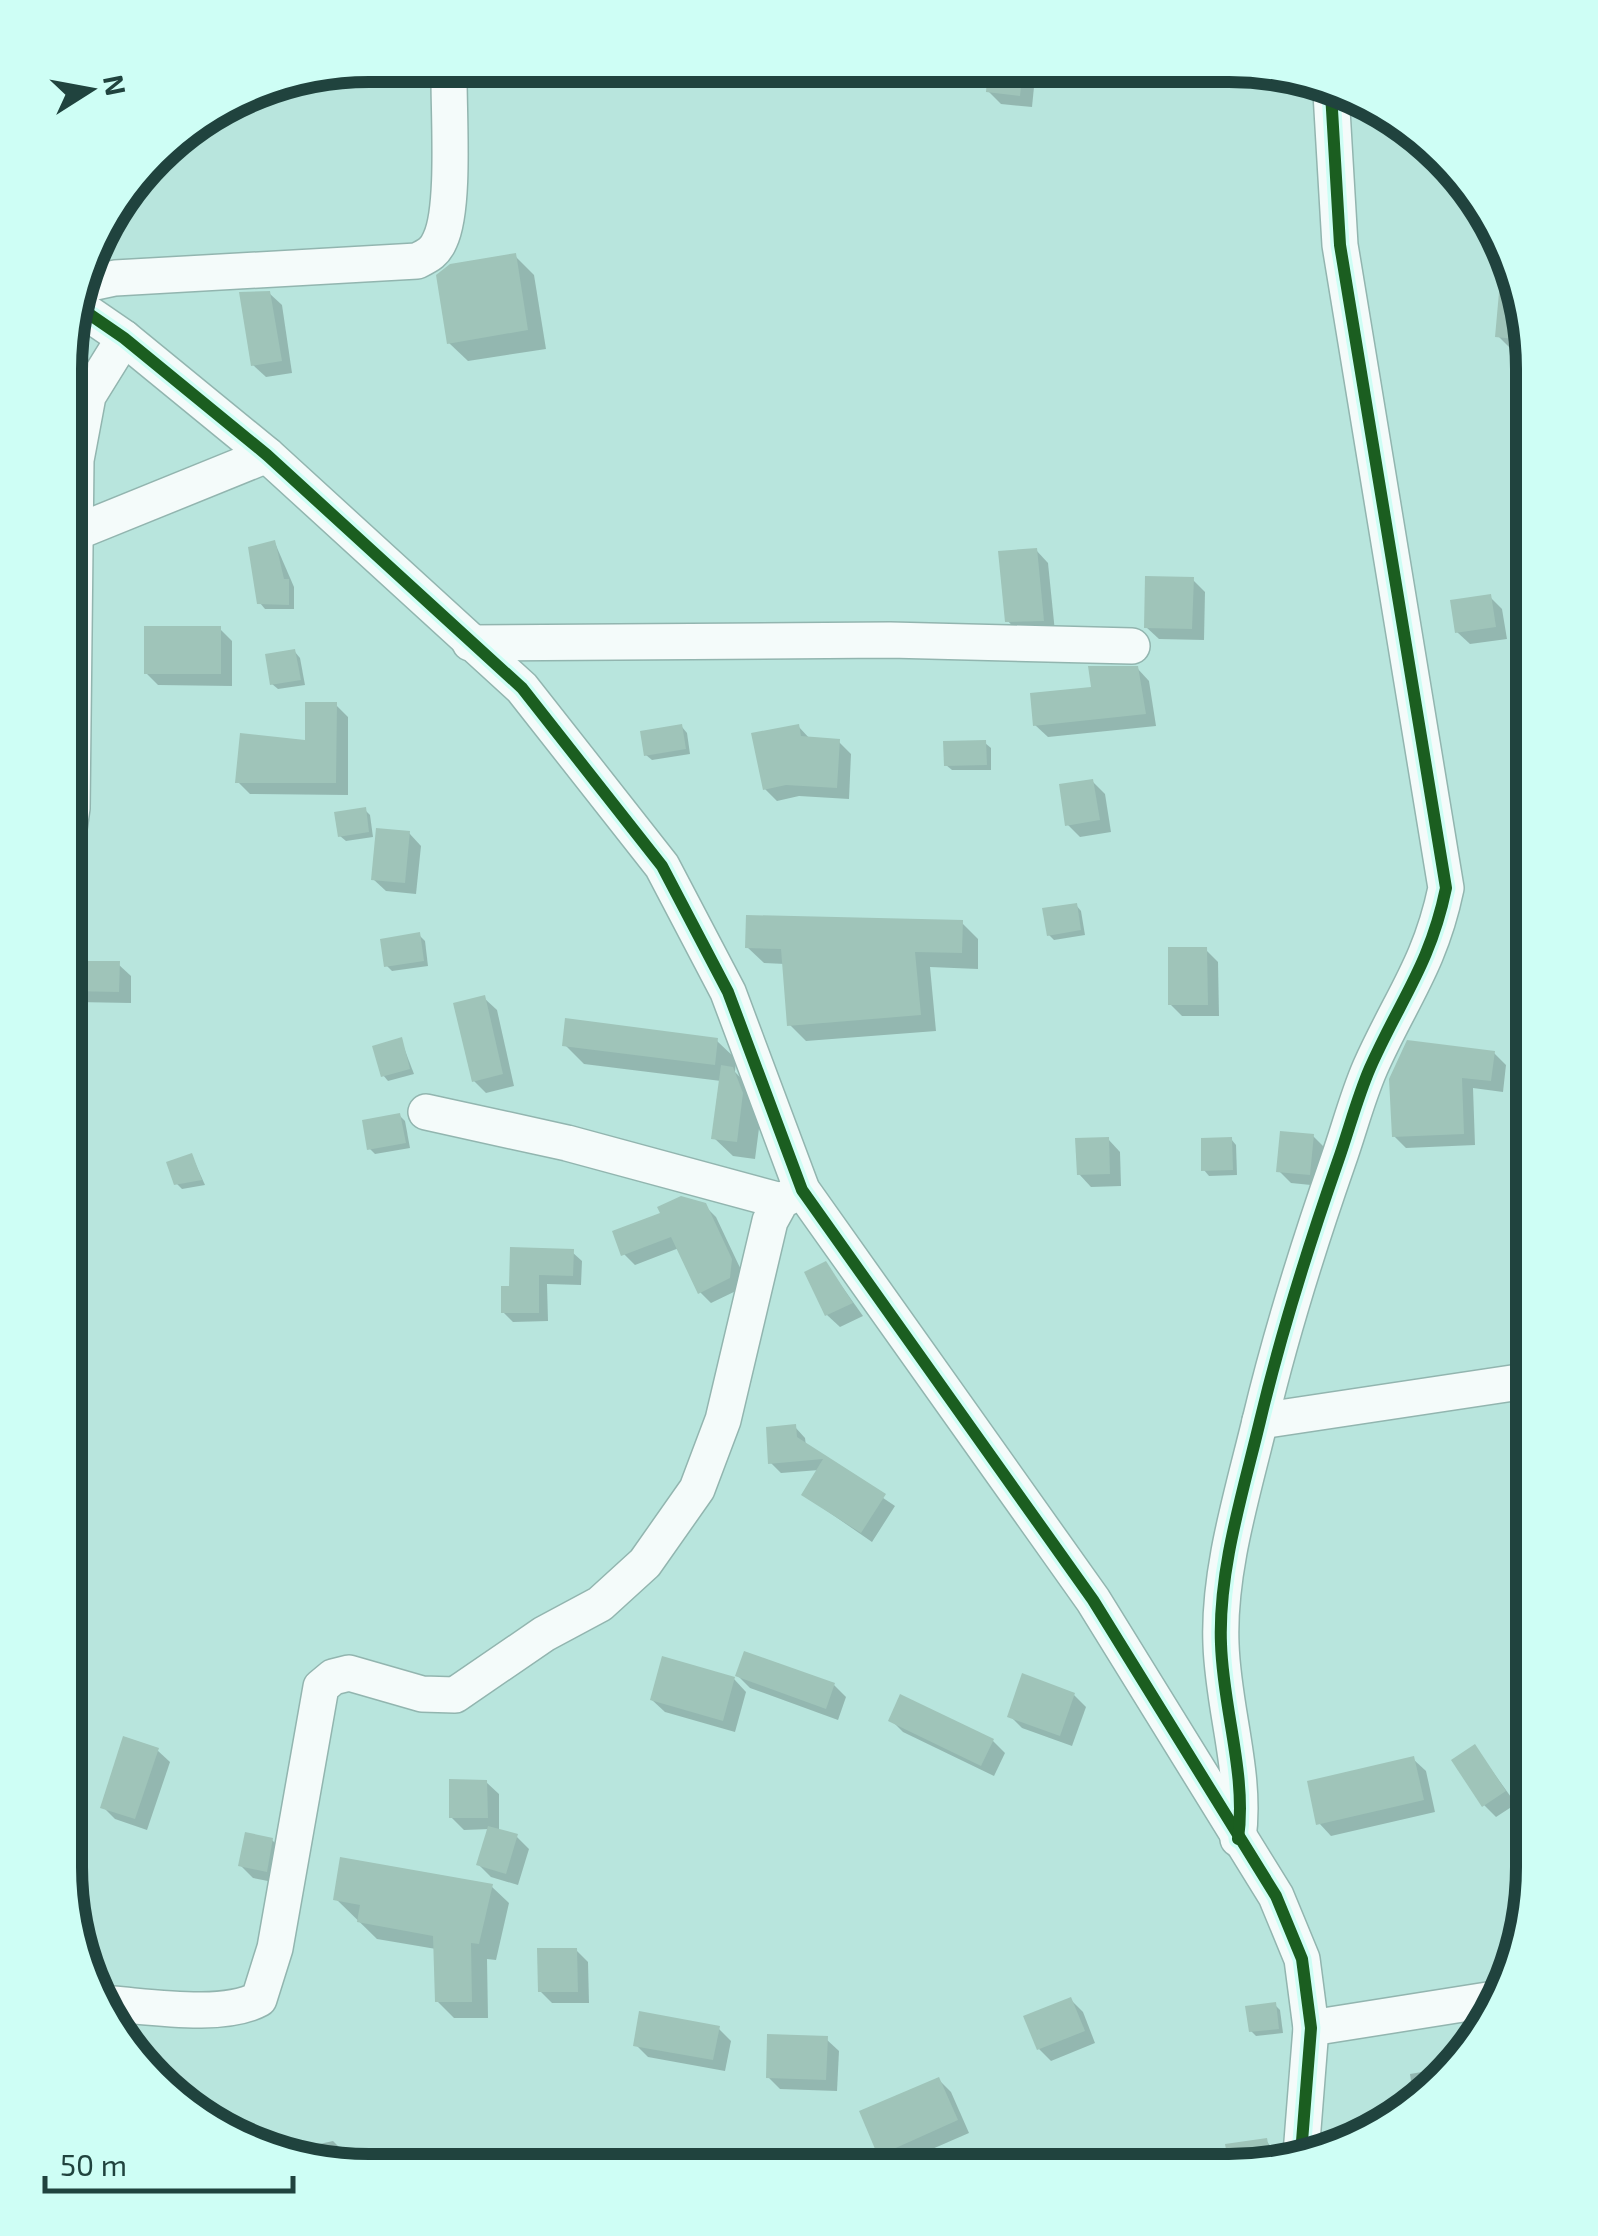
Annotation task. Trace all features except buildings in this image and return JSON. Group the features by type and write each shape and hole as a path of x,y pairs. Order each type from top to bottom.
{"street":[{"path":"96,282 418,261 433,253 442,236 446,210 448,82"},
{"path":"1238,1839 1242,1806 1224,1696 1220,1639 1224,1586 1260,1421 1296,1280 1370,1068 1418,980 1436,933 1446,888 1340,245 1332,102"},
{"path":"88,314 124,338 267,456 522,688 662,866 728,992 791,1195 1093,1600 1276,1896 1302,1959 1311,2028 1302,2144"},
{"path":"83,423 88,396 124,338"},
{"path":"83,531 267,456"},
{"path":"470,644 890,640 1132,646"},
{"path":"426,1112 791,1195"},
{"path":"118,2004 220,2010 243,2008 258,2000 275,1948 321,1687 333,1676 349,1674 422,1694 455,1695 544,1634 600,1604 644,1564 697,1489 723,1420 759,1256 791,1195"},
{"path":"1260,1421 1515,1383"},
{"path":"1311,2028 1482,2001"}],"cycle path":[{"path":"1238,1839 1237,1766 1221,1644 1223,1588 1233,1532 1277,1355 1316,1226 1365,1079 1423,961 1446,888 1340,245 1332,102"},
{"path":"88,314 267,455 522,688 662,866 728,992 802,1190 1093,1600 1276,1896 1302,1959 1311,2028 1302,2144"}]}
